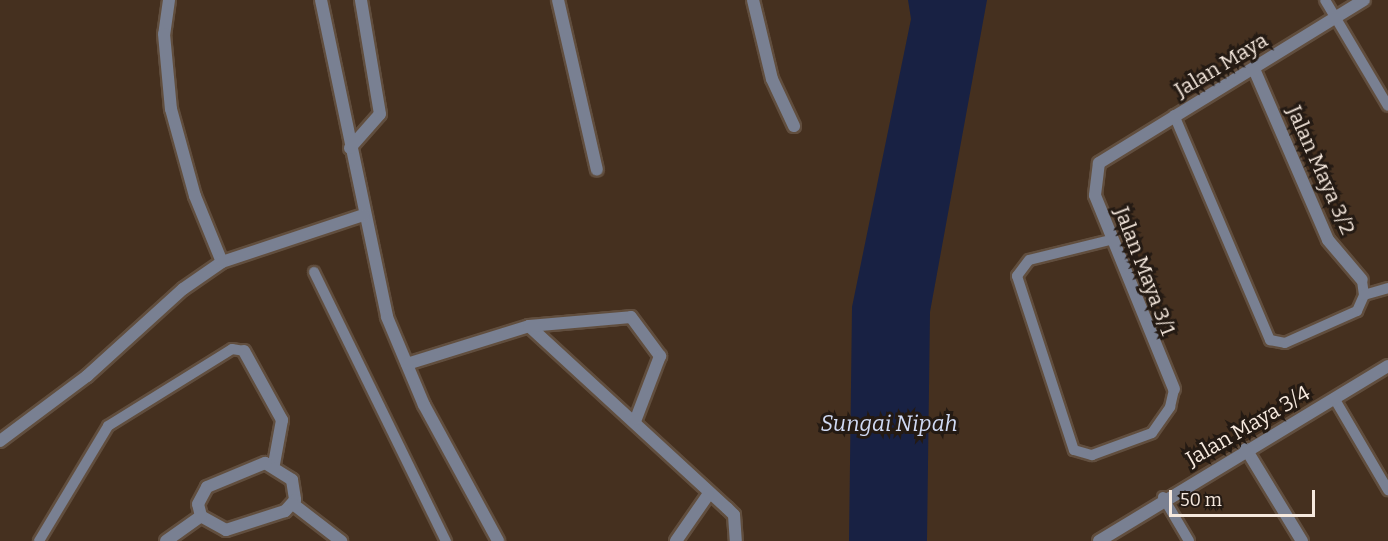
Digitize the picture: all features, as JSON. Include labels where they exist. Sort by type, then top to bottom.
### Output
[{"type":"street","points":[[170,0],[164,34],[171,109],[195,196],[222,262]]},
{"type":"street","points":[[321,0],[363,215],[387,317],[446,450],[498,541]]},
{"type":"street","points":[[350,148],[380,114],[361,0]]},
{"type":"street","points":[[558,0],[597,170]]},
{"type":"street","points":[[753,0],[772,79],[794,126]]},
{"type":"street","name":"Jalan Maya","points":[[1099,163],[1364,0]]},
{"type":"street","name":"Jalan Maya 3/2","points":[[1254,69],[1328,240],[1362,280]]},
{"type":"street","name":"Jalan Maya 3/1","points":[[1099,163],[1095,195],[1110,240],[1173,390]]},
{"type":"street","points":[[0,441],[68,392],[183,289],[222,262],[363,215]]},
{"type":"street","points":[[407,364],[528,326],[621,317],[639,322],[660,356],[636,420]]},
{"type":"street","points":[[528,326],[636,420],[708,495],[734,515],[736,541]]},
{"type":"street","points":[[244,351],[282,420],[274,464]]},
{"type":"street","name":"Jalan Maya 3/4","points":[[1099,541],[1163,497],[1388,366]]},
{"type":"street","points":[[1246,449],[1302,541]]},
{"type":"street","points":[[274,464],[292,480],[293,504],[341,541]]},
{"type":"street","points":[[201,516],[201,495],[212,484],[274,464]]},
{"type":"street","points":[[676,541],[708,495]]},
{"type":"street","points":[[201,516],[219,528],[237,528],[293,504]]},
{"type":"street","points":[[166,541],[201,516]]},
{"type":"lane","points":[[1325,0],[1388,106]]},
{"type":"lane","points":[[1174,115],[1269,340],[1285,343],[1338,323],[1357,311],[1364,295],[1362,280]]},
{"type":"lane","points":[[1110,240],[1029,261],[1017,276],[1074,450],[1092,455],[1152,434],[1170,407],[1173,390]]},
{"type":"lane","points":[[314,272],[446,541]]},
{"type":"lane","points":[[1364,295],[1388,288]]},
{"type":"lane","points":[[39,541],[108,426],[232,349],[244,351]]},
{"type":"lane","points":[[1334,398],[1388,490]]},
{"type":"lane","points":[[1163,497],[1189,541]]},
{"type":"water","name":"Sungai Nipah","points":[[908,0],[987,0],[930,312],[927,541],[849,541],[852,307],[911,19]]}]
